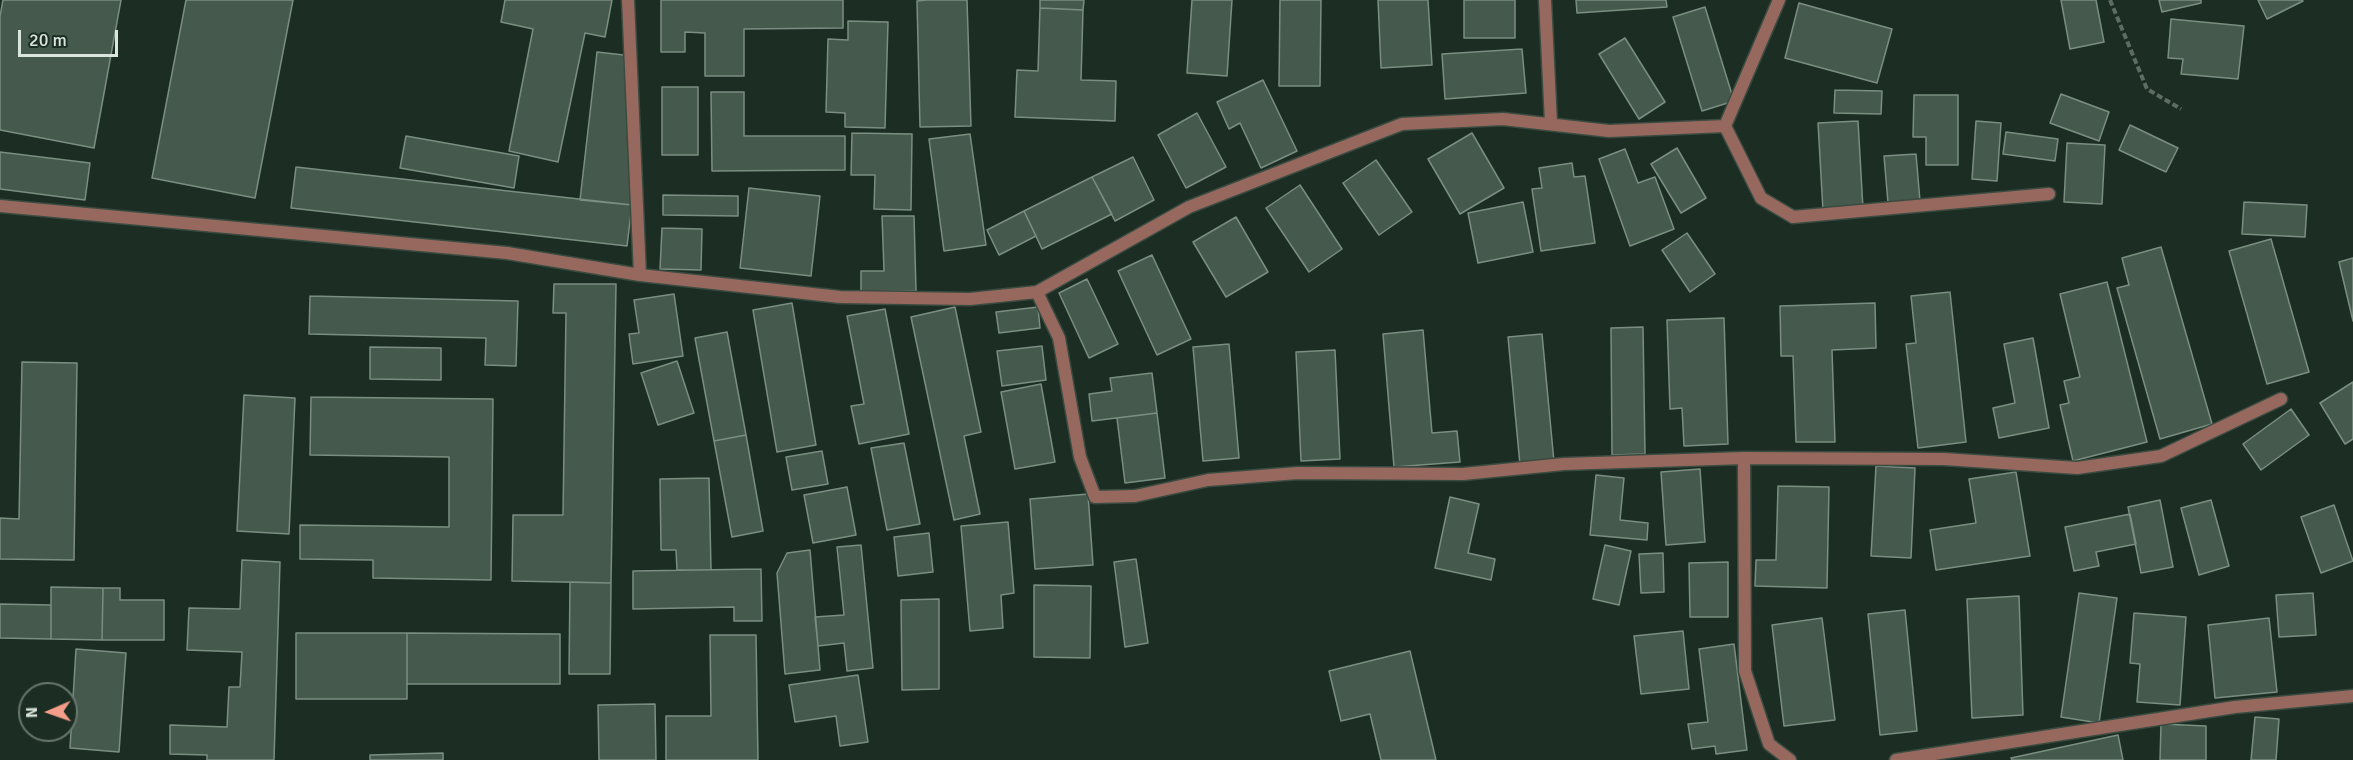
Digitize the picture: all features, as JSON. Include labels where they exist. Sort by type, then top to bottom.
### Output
[{"type":"street","points":[[628,0],[640,275]]},
{"type":"street","points":[[1545,0],[1551,123]]},
{"type":"street","points":[[1779,0],[1725,126],[1761,198],[1793,218],[2049,195]]},
{"type":"street","points":[[0,206],[507,253],[640,275],[840,297],[970,299],[1036,292],[1189,207],[1402,124],[1503,119],[1609,131],[1725,126]]},
{"type":"street","points":[[1036,292],[1059,338],[1080,457],[1095,497],[1135,496],[1208,480],[1298,473],[1463,474],[1564,464],[1744,458],[1944,459],[2078,468],[2161,456],[2281,399]]},
{"type":"street","points":[[1744,458],[1745,671],[1769,744],[1790,760]]},
{"type":"street","points":[[1896,760],[2235,706],[2353,696]]},
{"type":"path","points":[[2110,0],[2147,89],[2181,109]]},
{"type":"building","points":[[3,0],[121,0],[94,148],[0,130],[0,16]]},
{"type":"building","points":[[186,0],[293,0],[255,198],[152,178]]},
{"type":"building","points":[[505,0],[612,0],[605,37],[585,33],[558,162],[509,151],[533,29],[501,22]]},
{"type":"building","points":[[661,0],[843,0],[843,28],[744,29],[744,76],[705,76],[705,33],[685,32],[685,52],[661,52]]},
{"type":"building","points":[[967,0],[971,126],[920,127],[917,1]]},
{"type":"building","points":[[1040,0],[1084,0],[1083,10],[1040,8]]},
{"type":"building","points":[[1192,0],[1232,0],[1227,76],[1187,73]]},
{"type":"building","points":[[1280,0],[1321,0],[1320,86],[1279,86]]},
{"type":"building","points":[[1378,0],[1428,0],[1432,65],[1381,68]]},
{"type":"building","points":[[1464,0],[1515,0],[1515,38],[1464,38]]},
{"type":"building","points":[[1576,0],[1666,0],[1667,7],[1577,13]]},
{"type":"building","points":[[2061,0],[2096,0],[2104,42],[2070,49]]},
{"type":"building","points":[[2159,0],[2201,0],[2201,3],[2162,12]]},
{"type":"building","points":[[2258,0],[2302,0],[2303,1],[2267,19]]},
{"type":"building","points":[[1799,3],[1892,29],[1877,83],[1785,58]]},
{"type":"building","points":[[1705,7],[1734,101],[1702,111],[1673,17]]},
{"type":"building","points":[[1040,8],[1083,10],[1081,80],[1116,81],[1115,121],[1015,117],[1017,70],[1038,71]]},
{"type":"building","points":[[2171,19],[2244,26],[2238,79],[2181,74],[2183,59],[2168,58]]},
{"type":"building","points":[[848,21],[888,22],[885,128],[845,127],[845,113],[826,112],[828,39],[848,40]]},
{"type":"building","points":[[1625,38],[1665,102],[1639,119],[1599,54]]},
{"type":"building","points":[[1522,49],[1526,93],[1445,99],[1442,54]]},
{"type":"building","points":[[597,52],[624,55],[632,205],[580,200]]},
{"type":"building","points":[[1263,80],[1297,151],[1261,168],[1240,123],[1229,129],[1217,102]]},
{"type":"building","points":[[662,87],[698,87],[698,155],[662,155]]},
{"type":"building","points":[[1835,90],[1882,91],[1881,114],[1834,113]]},
{"type":"building","points":[[711,92],[744,92],[744,136],[845,136],[845,170],[712,171]]},
{"type":"building","points":[[2061,94],[2109,112],[2099,141],[2050,123]]},
{"type":"building","points":[[1914,95],[1958,95],[1958,165],[1926,165],[1926,137],[1913,137]]},
{"type":"building","points":[[1197,113],[1226,167],[1186,188],[1158,135]]},
{"type":"building","points":[[1858,121],[1863,209],[1823,211],[1818,123]]},
{"type":"building","points":[[1976,121],[2001,123],[1997,181],[1972,179]]},
{"type":"building","points":[[2130,125],[2178,148],[2166,172],[2119,150]]},
{"type":"building","points":[[2006,132],[2058,139],[2055,161],[2003,154]]},
{"type":"building","points":[[852,133],[912,134],[911,210],[874,209],[875,175],[851,175]]},
{"type":"building","points":[[1472,133],[1504,188],[1460,214],[1428,159]]},
{"type":"building","points":[[970,134],[986,245],[944,251],[929,139]]},
{"type":"building","points":[[406,136],[519,156],[514,188],[400,168]]},
{"type":"building","points":[[2067,143],[2105,145],[2102,204],[2064,202]]},
{"type":"building","points":[[1677,148],[1706,198],[1681,213],[1651,164]]},
{"type":"building","points":[[1625,149],[1638,183],[1655,177],[1674,229],[1630,246],[1599,159]]},
{"type":"building","points":[[0,152],[90,163],[85,200],[0,189]]},
{"type":"building","points":[[1916,154],[1920,201],[1888,203],[1884,156]]},
{"type":"building","points":[[1133,157],[1154,200],[1115,221],[1092,177]]},
{"type":"building","points":[[1376,160],[1412,212],[1379,235],[1343,183]]},
{"type":"building","points":[[1572,163],[1574,177],[1585,176],[1595,243],[1541,251],[1532,189],[1542,188],[1539,168]]},
{"type":"building","points":[[296,167],[632,205],[627,246],[291,208]]},
{"type":"building","points":[[1092,177],[1112,214],[1042,249],[1024,211]]},
{"type":"building","points":[[1300,185],[1342,249],[1309,272],[1266,208]]},
{"type":"building","points":[[749,188],[820,196],[811,276],[740,268]]},
{"type":"building","points":[[663,195],[738,196],[738,216],[663,215]]},
{"type":"building","points":[[1523,202],[1533,252],[1478,263],[1468,213]]},
{"type":"building","points":[[2244,202],[2307,205],[2305,237],[2242,234]]},
{"type":"building","points":[[1024,211],[1036,236],[999,255],[987,230]]},
{"type":"building","points":[[882,216],[914,216],[916,291],[861,292],[861,271],[884,271]]},
{"type":"building","points":[[1236,217],[1268,272],[1226,297],[1193,242]]},
{"type":"building","points":[[662,228],[702,229],[701,270],[660,269]]},
{"type":"building","points":[[1687,233],[1715,274],[1690,292],[1662,250]]},
{"type":"building","points":[[2271,239],[2309,372],[2267,384],[2229,251]]},
{"type":"building","points":[[2161,247],[2212,424],[2160,439],[2117,288],[2129,285],[2122,258]]},
{"type":"building","points":[[1152,255],[1191,339],[1157,355],[1118,271]]},
{"type":"building","points":[[2353,258],[2353,321],[2339,262]]},
{"type":"building","points":[[1087,279],[1118,344],[1089,358],[1059,293]]},
{"type":"building","points":[[2107,282],[2147,442],[2073,461],[2060,405],[2069,403],[2064,381],[2080,377],[2060,294]]},
{"type":"building","points":[[554,284],[616,284],[611,583],[512,581],[513,515],[563,515],[566,313],[553,313]]},
{"type":"building","points":[[1950,292],[1966,442],[1918,448],[1906,344],[1916,343],[1911,296]]},
{"type":"building","points":[[674,294],[683,356],[633,364],[629,334],[639,333],[634,300]]},
{"type":"building","points":[[310,296],[518,301],[516,366],[485,365],[486,338],[309,334]]},
{"type":"building","points":[[792,303],[816,445],[777,452],[753,310]]},
{"type":"building","points":[[1875,303],[1876,348],[1832,350],[1835,442],[1796,442],[1793,356],[1781,356],[1780,306]]},
{"type":"building","points":[[955,307],[981,432],[964,436],[980,514],[954,520],[911,317]]},
{"type":"building","points":[[1038,307],[1040,328],[999,333],[996,312]]},
{"type":"building","points":[[885,309],[909,434],[859,444],[851,406],[864,404],[847,316]]},
{"type":"building","points":[[1724,318],[1728,444],[1684,446],[1682,408],[1670,409],[1667,320]]},
{"type":"building","points":[[1643,327],[1645,454],[1612,455],[1611,328]]},
{"type":"building","points":[[1423,330],[1432,433],[1457,431],[1460,462],[1394,467],[1383,334]]},
{"type":"building","points":[[727,332],[746,435],[714,441],[695,338]]},
{"type":"building","points":[[1542,334],[1554,462],[1520,465],[1508,337]]},
{"type":"building","points":[[2033,338],[2049,428],[1999,438],[1993,408],[2015,403],[2004,344]]},
{"type":"building","points":[[1229,344],[1239,458],[1203,461],[1193,347]]},
{"type":"building","points":[[1042,346],[1046,380],[1002,386],[997,351]]},
{"type":"building","points":[[370,347],[441,348],[441,380],[370,379]]},
{"type":"building","points":[[1335,350],[1340,459],[1301,461],[1296,352]]},
{"type":"building","points":[[677,361],[694,413],[658,425],[641,373]]},
{"type":"building","points":[[22,362],[77,363],[74,560],[0,559],[0,518],[19,519]]},
{"type":"building","points":[[1152,373],[1157,413],[1092,421],[1089,394],[1112,391],[1110,378]]},
{"type":"building","points":[[2353,382],[2353,439],[2345,444],[2320,403]]},
{"type":"building","points":[[1041,384],[1055,462],[1015,469],[1001,392]]},
{"type":"building","points":[[244,395],[295,398],[289,534],[237,531]]},
{"type":"building","points":[[311,397],[493,399],[491,580],[373,578],[373,560],[300,559],[300,525],[449,527],[449,457],[310,455]]},
{"type":"building","points":[[2291,409],[2309,435],[2261,470],[2243,444]]},
{"type":"building","points":[[1157,413],[1165,478],[1125,483],[1117,418]]},
{"type":"building","points":[[746,435],[763,531],[732,537],[714,441]]},
{"type":"building","points":[[904,443],[920,524],[887,530],[871,448]]},
{"type":"building","points":[[822,451],[828,484],[792,490],[786,457]]},
{"type":"building","points":[[1876,466],[1915,468],[1911,558],[1871,556]]},
{"type":"building","points":[[1700,469],[1705,542],[1666,545],[1661,472]]},
{"type":"building","points":[[2016,472],[2030,556],[1936,570],[1930,530],[1976,523],[1969,479]]},
{"type":"building","points":[[1596,475],[1624,478],[1620,520],[1648,523],[1647,540],[1590,535]]},
{"type":"building","points":[[709,478],[711,570],[677,570],[676,550],[661,550],[660,479]]},
{"type":"building","points":[[1778,486],[1829,487],[1827,588],[1755,586],[1756,560],[1776,560]]},
{"type":"building","points":[[847,487],[856,535],[813,543],[804,495]]},
{"type":"building","points":[[1088,494],[1093,565],[1035,569],[1030,499]]},
{"type":"building","points":[[1450,497],[1479,504],[1468,553],[1495,559],[1491,580],[1435,568]]},
{"type":"building","points":[[2160,500],[2173,567],[2141,573],[2128,507]]},
{"type":"building","points":[[2211,500],[2229,566],[2199,575],[2181,508]]},
{"type":"building","points":[[2334,505],[2353,561],[2321,573],[2301,517]]},
{"type":"building","points":[[2130,514],[2136,544],[2096,552],[2099,566],[2074,571],[2065,527]]},
{"type":"building","points":[[1008,522],[1014,593],[1001,595],[1003,628],[970,631],[961,526]]},
{"type":"building","points":[[929,533],[933,572],[898,576],[894,537]]},
{"type":"building","points":[[861,545],[873,668],[847,671],[844,643],[818,646],[815,617],[844,615],[837,547]]},
{"type":"building","points":[[1605,545],[1631,551],[1619,605],[1593,599]]},
{"type":"building","points":[[810,550],[820,670],[785,674],[777,573],[787,553]]},
{"type":"building","points":[[1663,553],[1664,592],[1641,593],[1639,554]]},
{"type":"building","points":[[1136,559],[1148,643],[1125,647],[1114,562]]},
{"type":"building","points":[[242,560],[280,562],[274,760],[207,760],[207,755],[170,754],[170,725],[227,727],[229,687],[240,687],[242,652],[187,650],[189,608],[240,609]]},
{"type":"building","points":[[1728,562],[1728,617],[1690,617],[1689,563]]},
{"type":"building","points":[[761,569],[762,621],[734,621],[734,607],[633,609],[633,571]]},
{"type":"building","points":[[570,582],[611,583],[610,674],[569,674]]},
{"type":"building","points":[[1034,585],[1091,586],[1090,658],[1034,657]]},
{"type":"building","points":[[51,587],[103,588],[102,640],[51,639]]},
{"type":"building","points":[[103,588],[120,588],[120,600],[164,600],[164,640],[102,640]]},
{"type":"building","points":[[2079,593],[2117,598],[2099,723],[2061,717]]},
{"type":"building","points":[[2313,593],[2316,635],[2279,637],[2276,595]]},
{"type":"building","points":[[2019,596],[2023,715],[1972,718],[1967,599]]},
{"type":"building","points":[[939,599],[939,689],[902,690],[901,600]]},
{"type":"building","points":[[0,604],[51,605],[51,639],[0,638]]},
{"type":"building","points":[[1905,610],[1917,731],[1880,735],[1868,614]]},
{"type":"building","points":[[2134,613],[2186,617],[2180,705],[2137,702],[2140,664],[2130,663]]},
{"type":"building","points":[[1822,618],[1835,720],[1784,726],[1772,625]]},
{"type":"building","points":[[2269,618],[2277,692],[2215,698],[2208,625]]},
{"type":"building","points":[[1683,631],[1689,689],[1641,694],[1634,636]]},
{"type":"building","points":[[296,633],[407,633],[407,699],[296,699]]},
{"type":"building","points":[[407,633],[560,634],[560,684],[407,684]]},
{"type":"building","points":[[710,635],[756,635],[758,760],[666,760],[666,716],[711,716]]},
{"type":"building","points":[[1734,644],[1747,750],[1716,754],[1715,746],[1692,749],[1688,724],[1708,722],[1699,649]]},
{"type":"building","points":[[76,649],[126,653],[119,752],[70,748],[70,742],[78,742],[78,682],[74,682]]},
{"type":"building","points":[[1410,651],[1436,760],[1381,760],[1370,714],[1341,721],[1329,671]]},
{"type":"building","points":[[858,675],[868,742],[840,746],[836,716],[795,722],[789,685]]},
{"type":"building","points":[[655,704],[656,760],[599,760],[598,705]]},
{"type":"building","points":[[2255,717],[2279,719],[2276,760],[2251,760]]},
{"type":"building","points":[[2161,724],[2206,726],[2206,760],[2160,760]]},
{"type":"building","points":[[2118,735],[2123,760],[2012,760],[2011,758]]},
{"type":"building","points":[[443,753],[443,760],[370,760],[370,755]]}]
